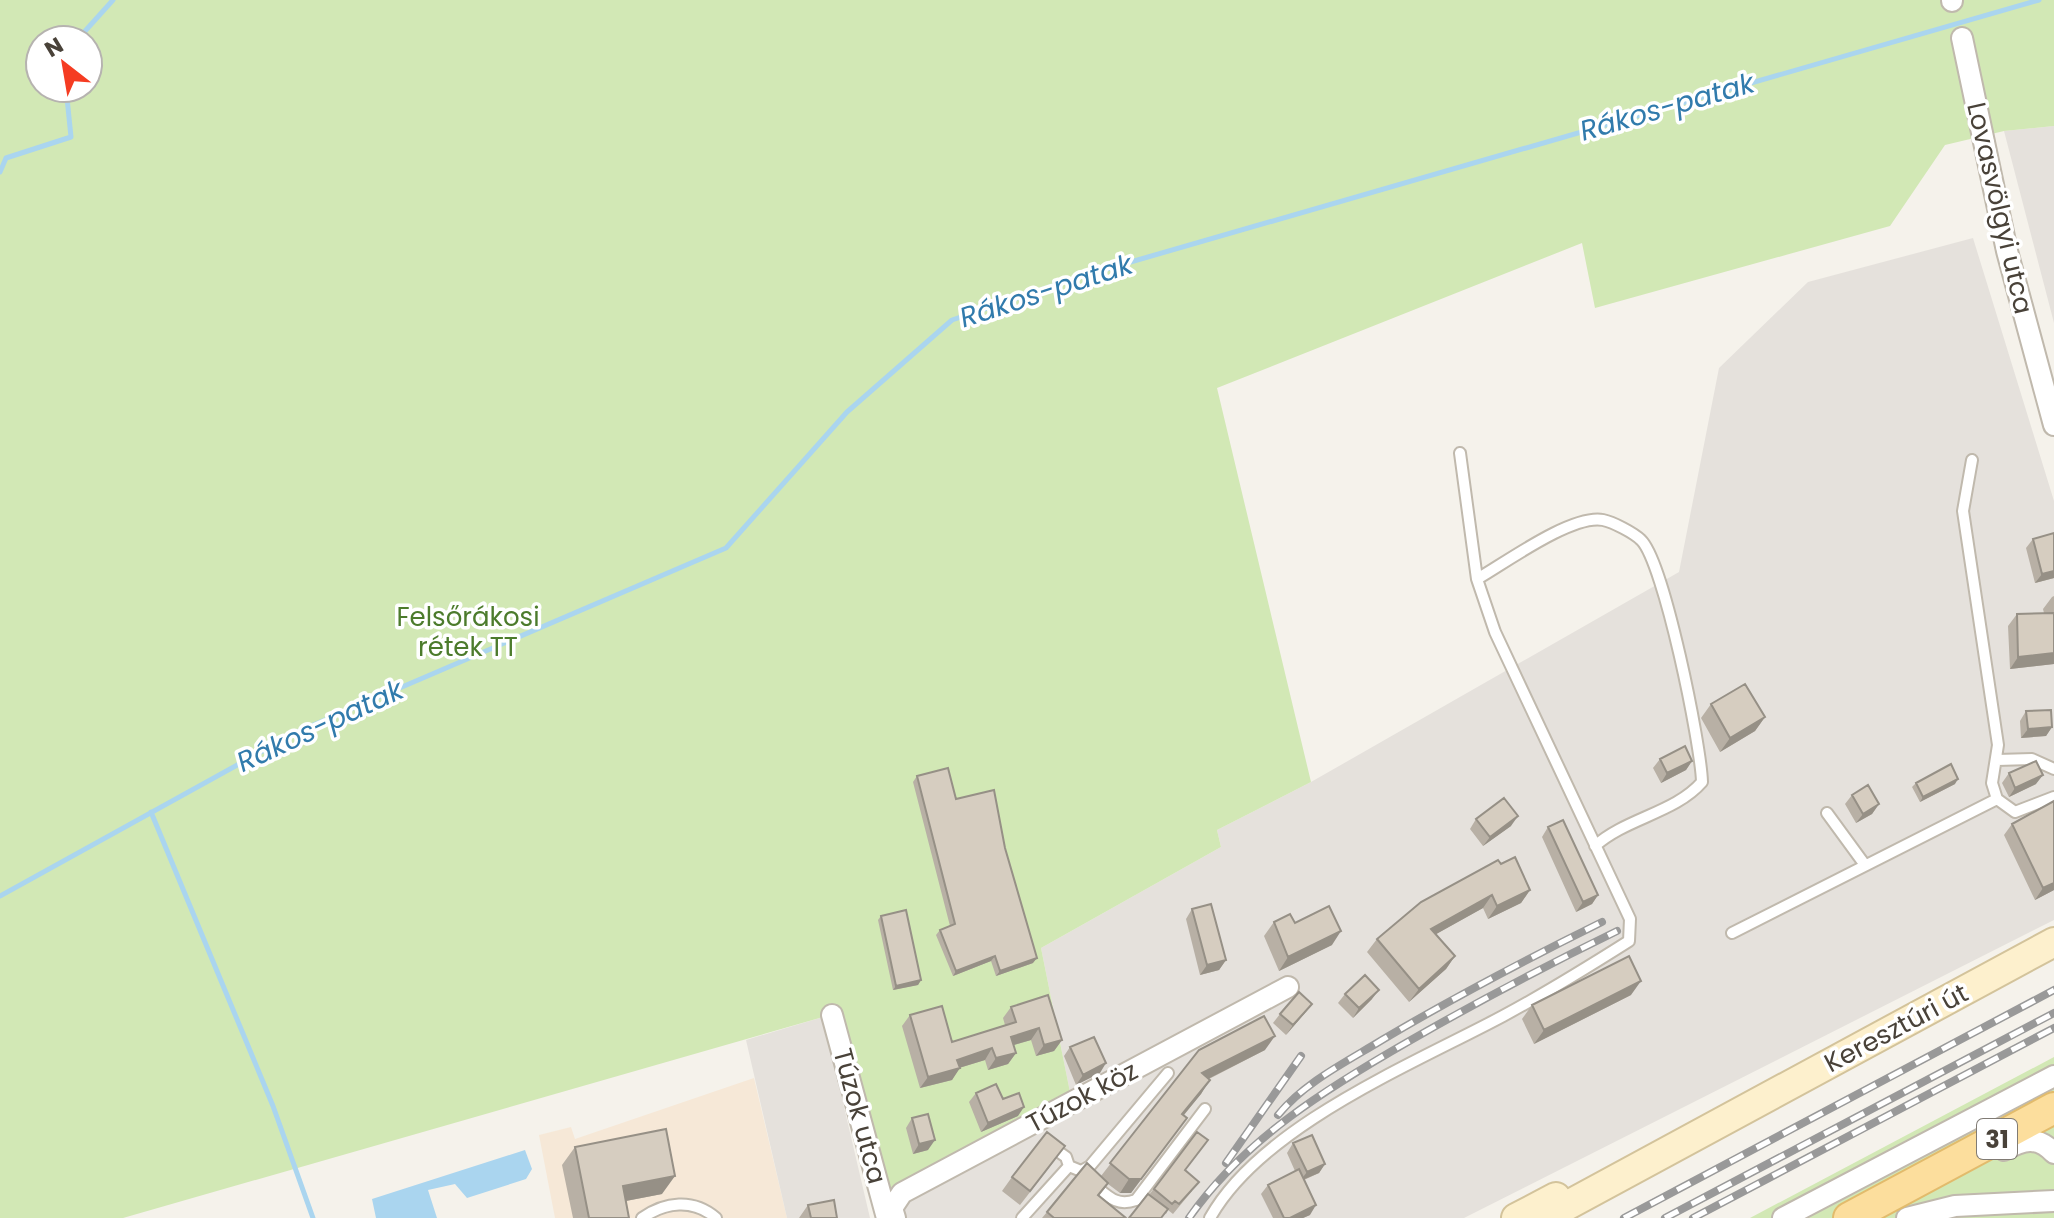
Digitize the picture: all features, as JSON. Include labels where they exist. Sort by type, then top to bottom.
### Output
[{"type":"main road","name":"Keresztúri út","points":[[1544,1218],[2054,942]]},
{"type":"main road","name":"31","points":[[1849,1218],[2054,1108]]},
{"type":"main road","name":"Keresztúri út","points":[[1516,1218],[1664,1140],[1738,1113]]},
{"type":"street","name":"Lovasvölgyi utca","points":[[1962,38],[2007,251],[2054,425]]},
{"type":"street","name":"Túzok köz","points":[[895,1218],[894,1201],[902,1193],[1288,987]]},
{"type":"street","name":"Túzok utca","points":[[832,1015],[887,1218]]},
{"type":"street","points":[[1783,1218],[2054,1076]]},
{"type":"street","points":[[1939,1169],[1978,1163],[2029,1140],[2043,1143],[2054,1153]]},
{"type":"street","points":[[1907,1218],[2046,1201],[2054,1187]]},
{"type":"street","points":[[1565,1218],[1590,1193]]},
{"type":"lane","points":[[1210,1218],[1237,1182],[1305,1124],[1520,1007],[1629,941],[1630,919],[1495,632],[1477,579],[1460,453]]},
{"type":"lane","points":[[1972,460],[1963,511],[1998,745],[1992,783],[1997,799],[2015,812],[2054,797]]},
{"type":"lane","points":[[1477,579],[1564,529],[1587,521],[1604,520],[1641,540],[1653,560],[1666,598],[1702,782],[1685,796],[1612,831],[1595,846]]},
{"type":"lane","points":[[1997,760],[2032,759],[2054,769]]},
{"type":"lane","points":[[1732,933],[1997,799]]},
{"type":"lane","points":[[1827,813],[1865,865]]},
{"type":"lane","points":[[1081,1171],[1090,1166],[1168,1073]]},
{"type":"lane","points":[[1044,1141],[1066,1157],[1069,1166],[1081,1171],[1116,1202],[1125,1204],[1136,1200],[1205,1109]]},
{"type":"lane","points":[[1022,1218],[1069,1166]]},
{"type":"lane","points":[[1136,1200],[1147,1209]]},
{"type":"lane","points":[[642,1218],[668,1205],[683,1204],[698,1207],[716,1218]]},
{"type":"shaded area","points":[[2054,126],[2054,323],[2004,131]]},
{"type":"shaded area","points":[[1973,238],[2054,501],[2054,920],[1464,1218],[903,1218],[895,1188],[1071,1097],[1041,948],[1221,847],[1217,830],[1311,782],[1679,572],[1719,368],[1808,282]]},
{"type":"shaded area","points":[[823,1017],[870,1218],[787,1218],[746,1040]]},
{"type":"shaded area","points":[[754,1078],[787,1218],[555,1218],[539,1135],[571,1127],[575,1139]]},
{"type":"green space","name":"Felsőrákosi rétek TT","points":[[0,0],[2054,0],[2054,126],[2004,131],[1945,145],[1890,226],[1595,308],[1582,243],[1217,388],[1311,782],[1217,830],[1221,847],[1041,948],[1071,1097],[885,1193],[844,1017],[823,1017],[123,1218],[0,1218]]},
{"type":"green space","points":[[2054,1057],[2054,1218],[1750,1218]]},
{"type":"water","points":[[525,1150],[532,1169],[526,1179],[467,1198],[455,1184],[428,1190],[437,1218],[376,1218],[372,1199]]},
{"type":"building","points":[[2054,533],[2054,571],[2042,574],[2033,539]]},
{"type":"building","points":[[2054,613],[2054,653],[2018,657],[2017,614]]},
{"type":"building","points":[[1745,684],[1765,717],[1730,738],[1711,704]]},
{"type":"building","points":[[2051,710],[2052,727],[2028,729],[2026,711]]},
{"type":"building","points":[[1685,746],[1692,761],[1667,773],[1660,759]]},
{"type":"building","points":[[2036,761],[2043,775],[2015,788],[2009,773]]},
{"type":"building","points":[[1951,764],[1958,779],[1923,797],[1916,783]]},
{"type":"building","points":[[948,768],[956,799],[994,790],[1005,848],[1037,958],[1000,971],[995,956],[956,971],[940,930],[955,924],[917,776]]},
{"type":"building","points":[[1868,785],[1879,804],[1863,814],[1852,795]]},
{"type":"building","points":[[1504,798],[1518,816],[1490,837],[1476,819]]},
{"type":"building","points":[[2054,801],[2054,883],[2043,888],[2012,824]]},
{"type":"building","points":[[1563,820],[1598,895],[1583,902],[1548,827]]},
{"type":"building","points":[[1515,857],[1530,890],[1497,906],[1492,895],[1431,929],[1455,956],[1419,989],[1377,939],[1421,902],[1498,860],[1501,864]]},
{"type":"building","points":[[1211,904],[1226,960],[1207,965],[1192,909]]},
{"type":"building","points":[[1329,906],[1341,931],[1288,957],[1274,922],[1290,914],[1295,923]]},
{"type":"building","points":[[906,910],[921,980],[896,986],[881,916]]},
{"type":"building","points":[[1629,956],[1641,981],[1544,1030],[1532,1005]]},
{"type":"building","points":[[1365,975],[1379,990],[1359,1008],[1345,994]]},
{"type":"building","points":[[1299,992],[1312,1004],[1293,1025],[1280,1014]]},
{"type":"building","points":[[1048,995],[1062,1040],[1044,1045],[1039,1028],[1011,1037],[1016,1053],[996,1058],[992,1048],[957,1060],[960,1068],[928,1077],[910,1015],[942,1006],[952,1042],[1016,1022],[1011,1007]]},
{"type":"building","points":[[1264,1016],[1275,1036],[1202,1073],[1210,1080],[1182,1114],[1187,1118],[1141,1179],[1129,1179],[1110,1163],[1199,1050]]},
{"type":"building","points":[[1094,1037],[1106,1063],[1083,1075],[1070,1047]]},
{"type":"building","points":[[996,1084],[1003,1099],[1019,1093],[1024,1107],[988,1123],[976,1093]]},
{"type":"building","points":[[928,1114],[935,1140],[919,1144],[912,1118]]},
{"type":"building","points":[[666,1129],[675,1176],[623,1186],[629,1218],[589,1218],[575,1147]]},
{"type":"building","points":[[1047,1132],[1065,1146],[1030,1191],[1012,1177]]},
{"type":"building","points":[[1197,1132],[1208,1140],[1185,1170],[1199,1182],[1179,1204],[1175,1201],[1172,1204],[1154,1189]]},
{"type":"building","points":[[1312,1135],[1325,1164],[1307,1172],[1293,1143]]},
{"type":"building","points":[[1087,1163],[1108,1183],[1098,1195],[1126,1218],[1054,1218],[1047,1212]]},
{"type":"building","points":[[1299,1169],[1316,1205],[1284,1218],[1268,1185]]},
{"type":"building","points":[[1148,1194],[1168,1209],[1161,1218],[1129,1218]]},
{"type":"building","points":[[834,1200],[837,1218],[811,1218],[808,1205]]},
{"type":"waterway","points":[[91,24],[113,0]]},
{"type":"waterway","name":"Rákos-patak","points":[[0,896],[297,732],[726,548],[847,412],[952,320],[1082,276],[2039,0]]},
{"type":"waterway","points":[[0,172],[6,158],[71,137],[68,104]]},
{"type":"waterway","points":[[151,812],[273,1106],[313,1218]]},
{"type":"railway","points":[[1278,1115],[1301,1092],[1354,1056],[1463,994],[1602,922]]},
{"type":"railway","points":[[1189,1218],[1236,1163],[1319,1096],[1462,1011],[1617,931]]},
{"type":"railway","points":[[1624,1218],[2054,990]]},
{"type":"railway","points":[[1665,1218],[2054,1013]]},
{"type":"railway","points":[[1693,1218],[2054,1028]]},
{"type":"railway","points":[[1226,1163],[1301,1056]]}]
